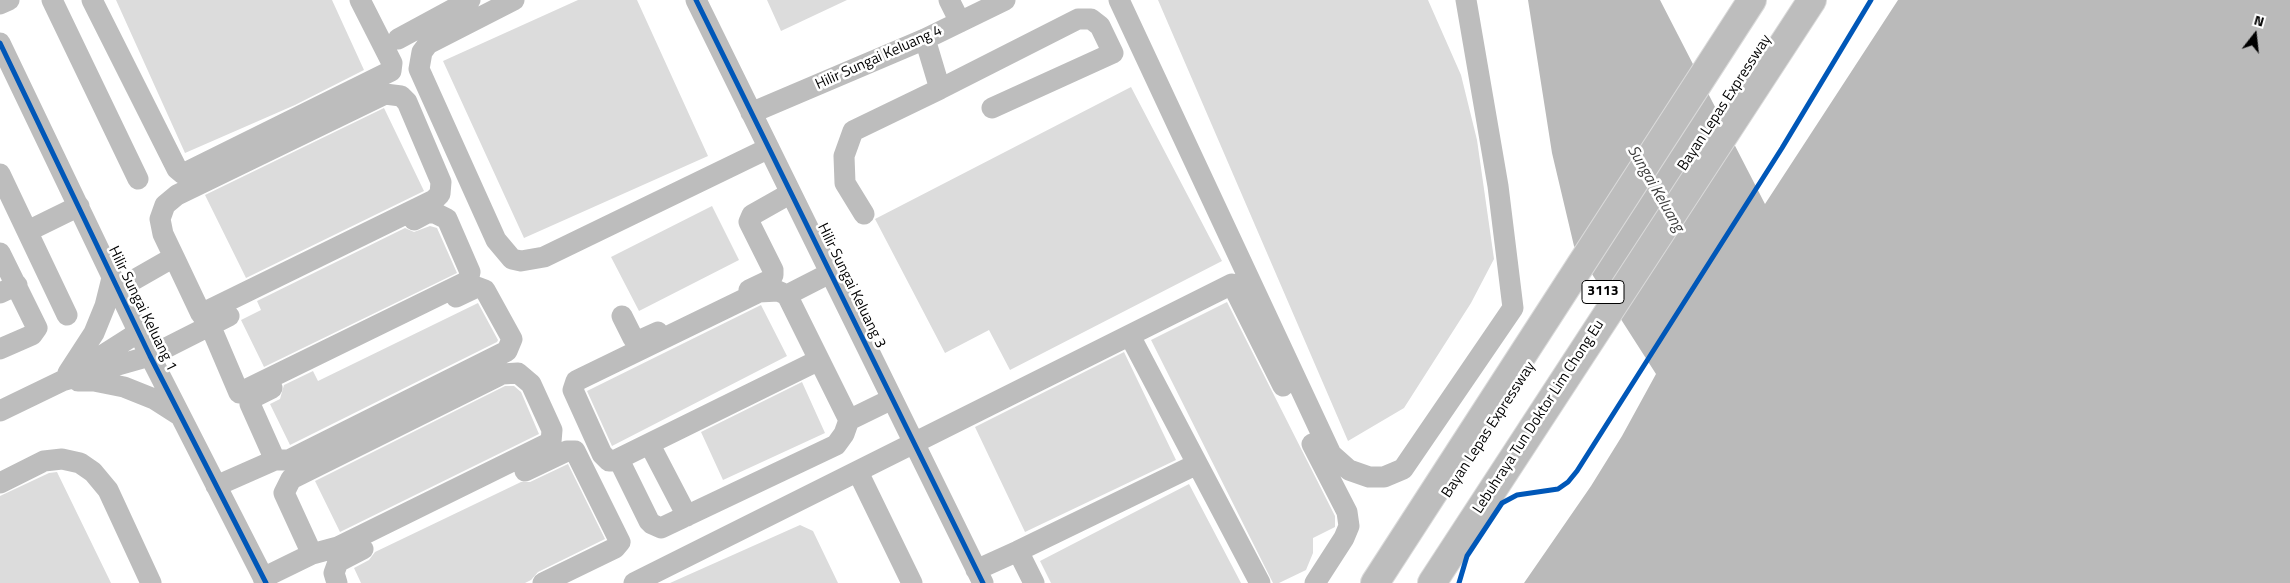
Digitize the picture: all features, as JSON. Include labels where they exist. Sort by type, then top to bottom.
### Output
[{"type":"highway","name":"3113","points":[[1375,583],[1492,399],[1752,0]]},
{"type":"highway","name":"Bayan Lepas Expressway","points":[[1390,583],[1767,0]]},
{"type":"highway","name":"Bayan Lepas Expressway","points":[[1415,583],[1791,0]]},
{"type":"highway","name":"Lebuhraya Tun Doktor Lim Chong Eu","points":[[1432,583],[1533,425],[1812,0]]},
{"type":"street","points":[[0,4],[9,0]]},
{"type":"street","points":[[52,0],[138,178]]},
{"type":"street","points":[[92,0],[177,170],[183,174],[392,71],[392,63],[360,0]]},
{"type":"street","points":[[398,39],[470,0]]},
{"type":"street","points":[[514,0],[428,44],[422,52],[419,69],[496,240],[512,259],[527,260],[544,257],[769,148]]},
{"type":"street","name":"Hilir Sungai Keluang 3","points":[[696,0],[980,576]]},
{"type":"street","points":[[949,0],[960,22]]},
{"type":"street","name":"Hilir Sungai Keluang 4","points":[[751,113],[925,39],[1005,0]]},
{"type":"street","points":[[1119,0],[1331,454],[1348,470],[1369,478],[1384,478],[1403,469],[1513,308],[1498,186],[1466,0]]},
{"type":"street","points":[[864,214],[845,183],[844,156],[853,131],[1078,19],[1091,19],[1100,26],[1113,53],[992,108]]},
{"type":"street","points":[[925,39],[940,89]]},
{"type":"street","name":"Hilir Sungai Keluang 1","points":[[0,43],[150,356],[264,580]]},
{"type":"street","points":[[385,94],[401,96],[407,102],[441,182],[440,194],[434,200],[201,314],[174,257],[163,234],[160,219],[165,205],[177,195],[385,94]]},
{"type":"street","points":[[0,174],[6,201],[28,231],[67,315]]},
{"type":"street","points":[[622,316],[633,338],[638,341],[770,280],[774,275],[773,270],[749,222],[757,211],[791,193]]},
{"type":"street","points":[[28,231],[78,206]]},
{"type":"street","points":[[62,381],[150,356],[427,214],[442,214],[447,219],[470,272],[468,281],[239,393],[210,326]]},
{"type":"street","points":[[0,253],[8,289],[37,328],[32,335],[0,349]]},
{"type":"street","points":[[62,381],[80,358],[94,333],[115,284],[174,257]]},
{"type":"street","points":[[787,295],[830,273]]},
{"type":"street","points":[[634,583],[1232,284],[1347,512],[1349,526],[1344,538],[1314,583]]},
{"type":"street","points":[[216,486],[275,460],[289,460],[507,352],[512,339],[485,290],[482,287],[473,288],[254,397],[250,407],[275,460]]},
{"type":"street","points":[[619,460],[652,524],[661,528],[836,445],[844,434],[848,420],[819,360],[787,295],[778,291],[759,292],[576,381],[573,390],[574,395],[602,454],[609,461],[619,460],[819,360]]},
{"type":"street","points":[[0,411],[62,381],[139,332]]},
{"type":"street","points":[[1130,336],[1260,583]]},
{"type":"street","points":[[264,580],[312,554],[338,547],[550,442],[552,430],[531,384],[518,373],[502,374],[291,479],[284,493],[312,554]]},
{"type":"street","points":[[62,381],[94,381],[124,387],[154,399],[180,416]]},
{"type":"street","points":[[848,420],[892,399]]},
{"type":"street","points":[[650,445],[687,516]]},
{"type":"street","points":[[337,583],[334,573],[338,562],[344,558],[571,450],[577,454],[620,542],[615,548],[543,583]]},
{"type":"street","points":[[0,483],[44,461],[62,459],[80,463],[93,472],[108,490],[151,583]]},
{"type":"street","points":[[980,576],[1018,551],[1197,464]]},
{"type":"street","points":[[858,472],[912,583]]},
{"type":"street","points":[[1018,551],[1034,583]]},
{"type":"water","name":"Sungai Keluang","points":[[1528,0],[1660,0],[1765,204],[1898,0],[2290,0],[2290,583],[1524,583],[1591,486],[1622,436],[1656,374],[1574,246],[1552,153]]},
{"type":"building","points":[[116,0],[332,0],[364,70],[295,105],[185,153]]},
{"type":"building","points":[[578,0],[637,0],[708,156],[524,238],[443,61]]},
{"type":"building","points":[[767,0],[847,0],[781,31]]},
{"type":"building","points":[[1158,0],[1428,0],[1461,75],[1477,140],[1494,259],[1471,303],[1404,408],[1348,441]]},
{"type":"building","points":[[1131,87],[1222,261],[1010,370],[989,330],[945,353],[875,219]]},
{"type":"building","points":[[384,108],[424,191],[246,278],[205,195]]},
{"type":"building","points":[[712,206],[739,260],[639,311],[611,257]]},
{"type":"building","points":[[430,226],[437,228],[457,273],[264,367],[241,320],[261,310],[257,301],[405,228],[414,232]]},
{"type":"building","points":[[1227,302],[1335,516],[1335,527],[1313,538],[1313,553],[1306,570],[1279,583],[1273,583],[1151,340]]},
{"type":"building","points":[[478,303],[498,340],[497,342],[290,445],[270,404],[280,399],[284,385],[313,371],[318,381]]},
{"type":"building","points":[[761,305],[787,356],[612,446],[587,391]]},
{"type":"building","points":[[1124,352],[1176,460],[1025,532],[975,427]]},
{"type":"building","points":[[802,382],[825,433],[723,480],[701,432]]},
{"type":"building","points":[[505,386],[514,386],[521,392],[539,434],[340,532],[315,481]]},
{"type":"building","points":[[568,464],[605,539],[538,572],[531,580],[525,583],[361,583],[354,568],[369,560],[375,552],[521,482],[530,482]]},
{"type":"building","points":[[57,472],[111,583],[0,583],[0,496],[49,473]]},
{"type":"building","points":[[1189,484],[1241,583],[1051,583],[1040,561]]},
{"type":"building","points":[[800,525],[813,531],[838,583],[670,583]]},
{"type":"cycle path","points":[[696,0],[983,583]]},
{"type":"cycle path","points":[[1459,583],[1467,556],[1502,503],[1517,495],[1558,489],[1568,482],[1577,471],[1782,148],[1871,0]]},
{"type":"cycle path","points":[[0,43],[150,356],[266,583]]}]
